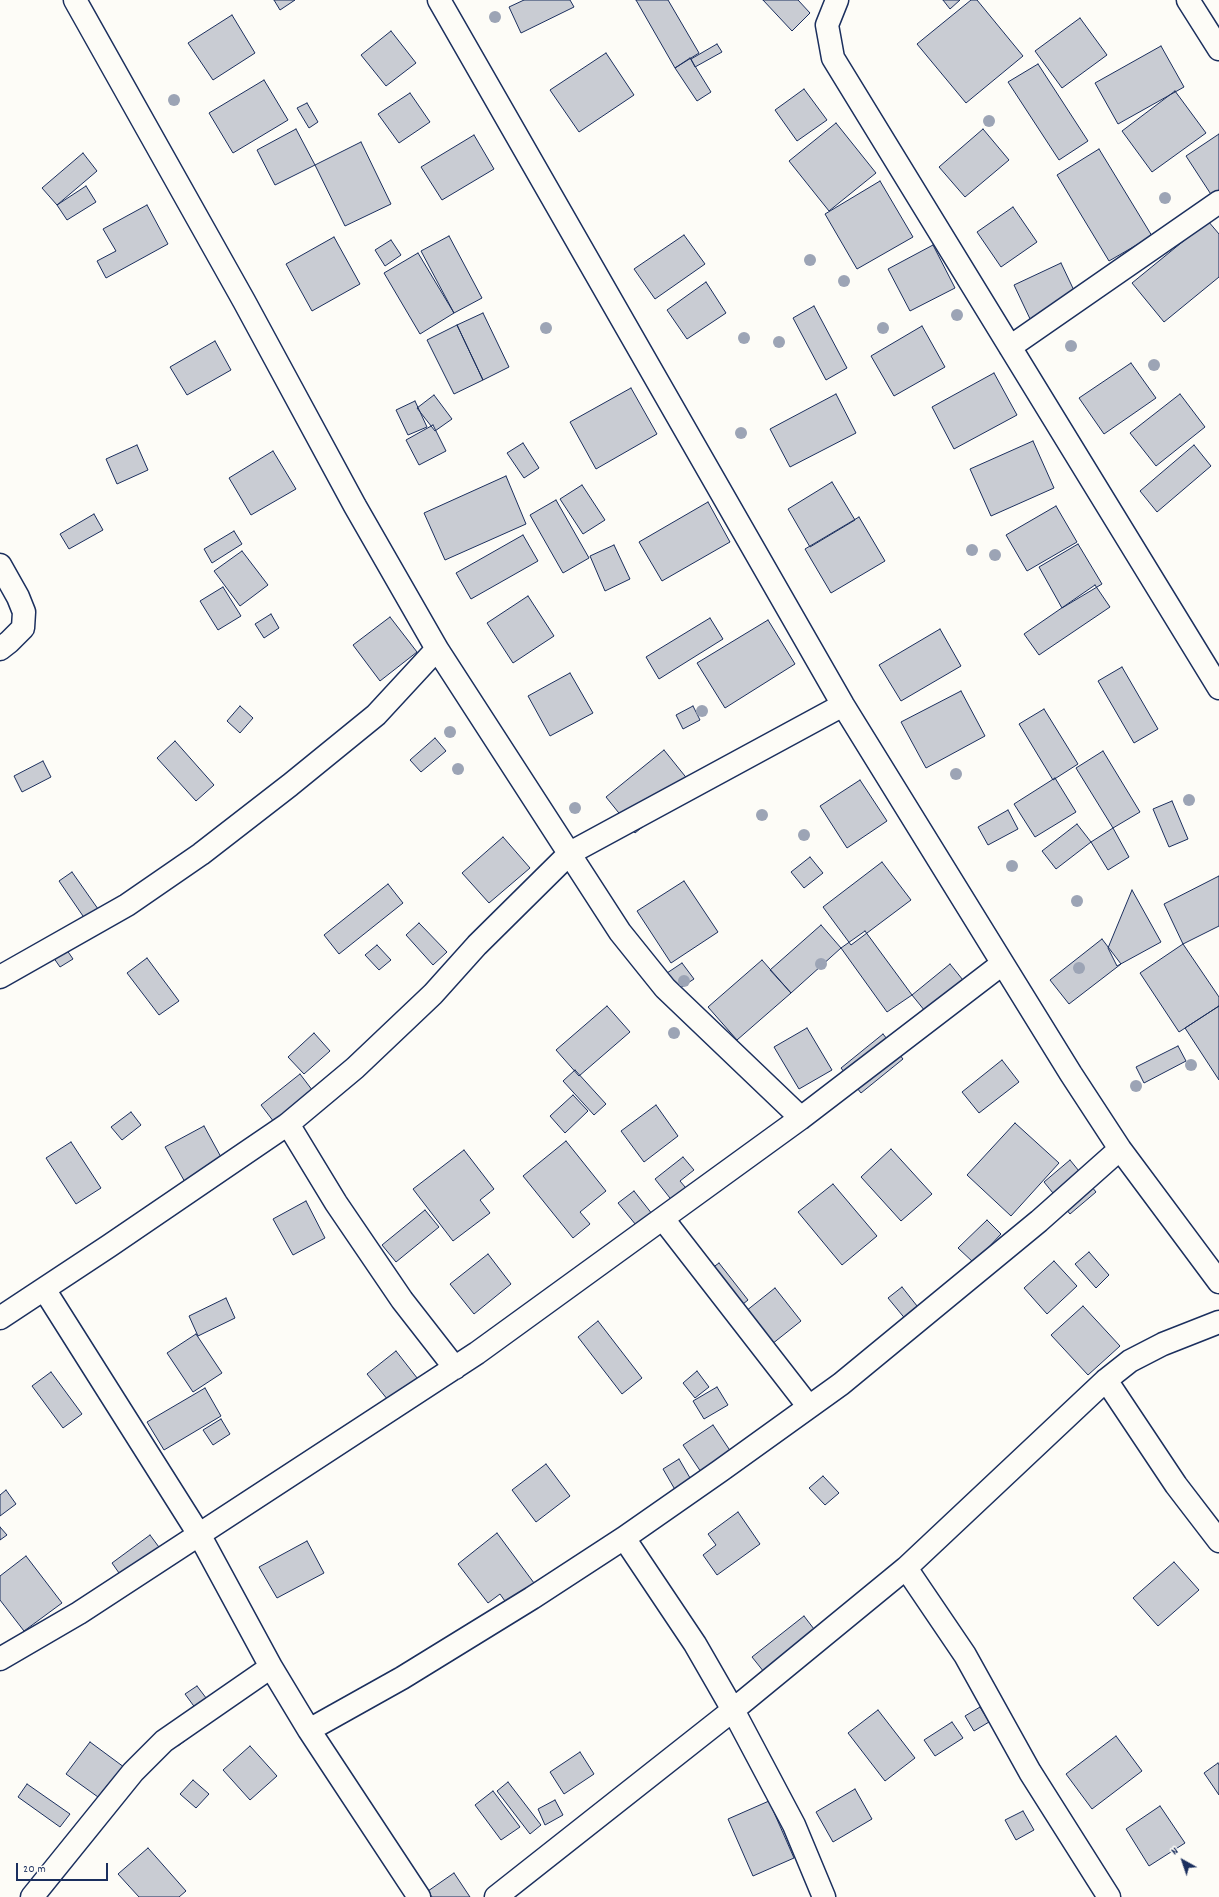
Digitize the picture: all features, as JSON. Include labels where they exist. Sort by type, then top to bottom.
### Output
[{"type":"street","points":[[75,0],[244,301],[354,506],[437,649],[620,932],[665,988],[801,1118]]},
{"type":"street","points":[[439,0],[843,705],[1002,964],[1120,1149],[1219,1282]]},
{"type":"street","points":[[837,0],[827,25],[833,58],[1219,688]]},
{"type":"street","points":[[1188,0],[1219,49]]},
{"type":"street","points":[[1010,347],[1219,202]]},
{"type":"street","points":[[0,565],[18,597],[24,612],[23,628],[10,642],[0,649]]},
{"type":"street","points":[[0,977],[127,905],[202,854],[376,715],[437,649]]},
{"type":"street","points":[[0,1318],[288,1124],[355,1068],[433,994],[477,945],[570,853],[843,705]]},
{"type":"street","points":[[0,1659],[79,1613],[200,1536],[455,1368],[801,1118],[1002,964]]},
{"type":"street","points":[[288,1124],[336,1202],[402,1300],[455,1368]]},
{"type":"street","points":[[309,1730],[408,1674],[532,1598],[624,1538],[809,1407],[841,1384],[1033,1226],[1120,1149]]},
{"type":"street","points":[[663,1219],[809,1407]]},
{"type":"street","points":[[44,1289],[200,1536],[271,1667],[309,1730],[419,1897]]},
{"type":"street","points":[[496,1897],[733,1710],[906,1568],[1106,1380],[1130,1361],[1162,1344],[1219,1322]]},
{"type":"street","points":[[1106,1380],[1176,1485],[1219,1541]]},
{"type":"street","points":[[624,1538],[695,1644],[733,1710],[794,1825],[824,1897]]},
{"type":"street","points":[[906,1568],[965,1655],[1030,1772],[1110,1897]]},
{"type":"street","points":[[32,1897],[133,1772],[164,1741],[271,1667]]},
{"type":"building","points":[[274,0],[295,0],[280,10]]},
{"type":"building","points":[[524,0],[570,0],[574,7],[521,33],[509,7]]},
{"type":"building","points":[[636,0],[668,0],[699,53],[675,68]]},
{"type":"building","points":[[763,0],[798,0],[810,13],[792,31]]},
{"type":"building","points":[[943,0],[960,0],[950,9]]},
{"type":"building","points":[[971,0],[977,0],[1023,56],[966,103],[917,44]]},
{"type":"building","points":[[232,15],[255,53],[213,80],[188,43]]},
{"type":"building","points":[[1080,18],[1107,55],[1062,88],[1035,51]]},
{"type":"building","points":[[391,31],[416,63],[386,86],[361,55]]},
{"type":"building","points":[[717,44],[722,52],[695,67],[691,59]]},
{"type":"building","points":[[1161,46],[1184,87],[1118,124],[1095,83]]},
{"type":"building","points":[[606,53],[634,95],[579,132],[550,90]]},
{"type":"building","points":[[690,58],[711,92],[697,101],[675,68]]},
{"type":"building","points":[[1038,64],[1088,141],[1059,160],[1008,82]]},
{"type":"building","points":[[264,80],[288,120],[233,153],[209,113]]},
{"type":"building","points":[[804,89],[827,120],[797,141],[775,110]]},
{"type":"building","points":[[1175,91],[1206,133],[1152,172],[1122,131]]},
{"type":"building","points":[[410,93],[430,122],[399,143],[378,114]]},
{"type":"building","points":[[307,103],[318,122],[309,128],[297,108]]},
{"type":"building","points":[[836,123],[876,173],[829,211],[789,161]]},
{"type":"building","points":[[296,129],[315,165],[275,185],[257,150]]},
{"type":"building","points":[[983,129],[1009,160],[965,197],[939,167]]},
{"type":"building","points":[[1219,134],[1219,195],[1214,199],[1186,156]]},
{"type":"building","points":[[474,135],[494,169],[442,200],[421,167]]},
{"type":"building","points":[[361,142],[391,204],[345,226],[315,165]]},
{"type":"building","points":[[1099,149],[1152,236],[1109,261],[1057,175]]},
{"type":"building","points":[[83,153],[97,171],[57,205],[42,188]]},
{"type":"building","points":[[880,181],[913,237],[857,269],[825,214]]},
{"type":"building","points":[[86,186],[96,202],[67,220],[57,205]]},
{"type":"building","points":[[147,205],[168,244],[106,278],[97,261],[116,251],[103,229]]},
{"type":"building","points":[[1013,207],[1037,242],[1001,267],[977,232]]},
{"type":"building","points":[[1208,221],[1219,234],[1219,277],[1164,322],[1132,283]]},
{"type":"building","points":[[684,235],[705,264],[655,299],[634,269]]},
{"type":"building","points":[[449,236],[482,298],[454,313],[421,251]]},
{"type":"building","points":[[334,237],[360,284],[312,311],[286,264]]},
{"type":"building","points":[[391,240],[401,255],[385,266],[375,250]]},
{"type":"building","points":[[933,245],[955,288],[910,311],[888,269]]},
{"type":"building","points":[[418,253],[454,313],[420,334],[384,273]]},
{"type":"building","points":[[1061,263],[1079,301],[1032,323],[1014,285]]},
{"type":"building","points":[[706,282],[726,313],[687,339],[667,310]]},
{"type":"building","points":[[814,306],[847,368],[826,380],[793,318]]},
{"type":"building","points":[[483,313],[509,367],[483,380],[457,325]]},
{"type":"building","points":[[457,325],[483,380],[454,394],[427,340]]},
{"type":"building","points":[[922,326],[945,367],[894,396],[871,356]]},
{"type":"building","points":[[215,341],[231,370],[187,395],[170,367]]},
{"type":"building","points":[[1131,363],[1156,398],[1104,434],[1079,398]]},
{"type":"building","points":[[994,373],[1017,415],[954,449],[932,407]]},
{"type":"building","points":[[631,388],[657,434],[596,469],[570,422]]},
{"type":"building","points":[[836,394],[856,433],[790,467],[770,429]]},
{"type":"building","points":[[1180,394],[1205,427],[1156,466],[1130,433]]},
{"type":"building","points":[[434,395],[452,419],[435,431],[417,408]]},
{"type":"building","points":[[415,401],[427,427],[408,435],[396,410]]},
{"type":"building","points":[[433,425],[446,451],[419,465],[406,440]]},
{"type":"building","points":[[1033,441],[1054,488],[991,516],[970,469]]},
{"type":"building","points":[[523,443],[539,468],[524,478],[507,453]]},
{"type":"building","points":[[137,445],[148,470],[117,484],[106,459]]},
{"type":"building","points":[[1194,445],[1211,466],[1157,512],[1140,491]]},
{"type":"building","points":[[273,451],[296,489],[251,515],[229,478]]},
{"type":"building","points":[[506,476],[526,524],[445,560],[424,513]]},
{"type":"building","points":[[832,482],[855,520],[810,547],[788,509]]},
{"type":"building","points":[[582,485],[605,520],[583,534],[560,499]]},
{"type":"building","points":[[556,500],[589,558],[563,573],[530,515]]},
{"type":"building","points":[[708,502],[730,542],[662,581],[639,542]]},
{"type":"building","points":[[1056,506],[1077,542],[1027,571],[1006,535]]},
{"type":"building","points":[[94,514],[103,530],[69,549],[60,534]]},
{"type":"building","points":[[859,517],[885,561],[831,593],[805,549]]},
{"type":"building","points":[[234,531],[242,544],[212,563],[204,549]]},
{"type":"building","points":[[523,535],[538,561],[471,599],[456,573]]},
{"type":"building","points":[[1078,544],[1102,584],[1062,608],[1039,567]]},
{"type":"building","points":[[614,545],[630,579],[605,591],[590,556]]},
{"type":"building","points":[[242,551],[268,585],[240,606],[214,571]]},
{"type":"building","points":[[1095,585],[1110,607],[1039,655],[1024,634]]},
{"type":"building","points":[[223,587],[241,616],[218,630],[200,601]]},
{"type":"building","points":[[528,596],[554,636],[513,663],[487,623]]},
{"type":"building","points":[[271,614],[279,628],[264,638],[255,624]]},
{"type":"building","points":[[390,617],[417,652],[380,681],[353,645]]},
{"type":"building","points":[[710,618],[723,639],[659,679],[646,657]]},
{"type":"building","points":[[768,620],[795,664],[725,708],[697,663]]},
{"type":"building","points":[[940,629],[961,666],[901,701],[879,665]]},
{"type":"building","points":[[1122,667],[1158,729],[1134,743],[1098,681]]},
{"type":"building","points":[[570,673],[593,713],[550,736],[528,696]]},
{"type":"building","points":[[961,691],[985,736],[926,768],[901,722]]},
{"type":"building","points":[[240,706],[253,718],[240,733],[227,721]]},
{"type":"building","points":[[693,706],[700,720],[683,729],[676,715]]},
{"type":"building","points":[[1044,709],[1078,764],[1053,780],[1019,724]]},
{"type":"building","points":[[435,738],[446,751],[421,772],[410,760]]},
{"type":"building","points":[[175,741],[214,785],[196,801],[157,758]]},
{"type":"building","points":[[664,750],[693,786],[635,833],[606,797]]},
{"type":"building","points":[[1103,751],[1140,812],[1113,828],[1076,768]]},
{"type":"building","points":[[43,761],[51,777],[22,792],[14,776]]},
{"type":"building","points":[[1055,778],[1076,812],[1035,837],[1014,804]]},
{"type":"building","points":[[860,780],[887,821],[847,848],[820,806]]},
{"type":"building","points":[[1172,801],[1188,839],[1169,847],[1153,809]]},
{"type":"building","points":[[1008,810],[1018,829],[988,845],[978,827]]},
{"type":"building","points":[[1077,824],[1091,842],[1056,869],[1042,851]]},
{"type":"building","points":[[1113,828],[1129,857],[1108,870],[1091,842]]},
{"type":"building","points":[[503,837],[530,868],[489,903],[462,873]]},
{"type":"building","points":[[810,857],[823,873],[804,888],[791,872]]},
{"type":"building","points":[[882,862],[911,900],[851,945],[823,907]]},
{"type":"building","points":[[72,872],[110,926],[96,935],[59,881]]},
{"type":"building","points":[[1219,876],[1219,926],[1183,944],[1164,904]]},
{"type":"building","points":[[684,881],[718,932],[671,963],[637,911]]},
{"type":"building","points":[[388,884],[403,903],[339,954],[324,935]]},
{"type":"building","points":[[1132,890],[1161,942],[1117,966],[1108,948]]},
{"type":"building","points":[[419,923],[447,952],[433,965],[406,935]]},
{"type":"building","points":[[821,925],[841,948],[791,993],[770,970]]},
{"type":"building","points":[[865,931],[912,995],[887,1012],[841,948]]},
{"type":"building","points":[[1102,939],[1121,964],[1069,1004],[1050,980]]},
{"type":"building","points":[[62,943],[73,959],[60,967],[49,951]]},
{"type":"building","points":[[1183,944],[1219,997],[1219,1006],[1179,1032],[1140,973]]},
{"type":"building","points":[[377,945],[391,960],[379,970],[365,955]]},
{"type":"building","points":[[147,958],[179,1001],[159,1015],[127,973]]},
{"type":"building","points":[[762,960],[791,993],[737,1040],[708,1007]]},
{"type":"building","points":[[682,963],[694,979],[677,990],[667,973]]},
{"type":"building","points":[[950,964],[967,985],[929,1016],[912,995]]},
{"type":"building","points":[[607,1006],[630,1032],[579,1076],[556,1050]]},
{"type":"building","points":[[1219,1006],[1219,1080],[1185,1028]]},
{"type":"building","points":[[807,1028],[832,1070],[799,1089],[774,1047]]},
{"type":"building","points":[[314,1033],[330,1051],[304,1074],[288,1057]]},
{"type":"building","points":[[883,1034],[903,1059],[861,1093],[841,1068]]},
{"type":"building","points":[[1178,1046],[1186,1061],[1144,1083],[1136,1067]]},
{"type":"building","points":[[1002,1060],[1019,1082],[979,1113],[962,1092]]},
{"type":"building","points":[[575,1070],[606,1104],[594,1115],[563,1081]]},
{"type":"building","points":[[300,1074],[319,1099],[274,1122],[261,1105]]},
{"type":"building","points":[[573,1095],[588,1111],[565,1133],[550,1116]]},
{"type":"building","points":[[656,1105],[678,1136],[644,1162],[621,1131]]},
{"type":"building","points":[[131,1112],[141,1125],[122,1140],[111,1127]]},
{"type":"building","points":[[1015,1123],[1059,1163],[1011,1216],[967,1175]]},
{"type":"building","points":[[204,1126],[227,1168],[189,1189],[165,1147]]},
{"type":"building","points":[[566,1141],[606,1191],[580,1212],[590,1224],[573,1238],[523,1176]]},
{"type":"building","points":[[71,1142],[101,1188],[76,1204],[46,1158]]},
{"type":"building","points":[[891,1149],[932,1194],[901,1221],[861,1177]]},
{"type":"building","points":[[464,1150],[494,1189],[480,1200],[490,1213],[453,1241],[413,1189]]},
{"type":"building","points":[[683,1157],[694,1170],[680,1181],[696,1200],[681,1212],[655,1179]]},
{"type":"building","points":[[1070,1160],[1096,1192],[1070,1214],[1044,1182]]},
{"type":"building","points":[[833,1184],[877,1236],[842,1265],[798,1212]]},
{"type":"building","points":[[634,1191],[660,1224],[645,1236],[618,1203]]},
{"type":"building","points":[[306,1201],[325,1238],[293,1255],[273,1219]]},
{"type":"building","points":[[425,1210],[439,1227],[396,1262],[382,1245]]},
{"type":"building","points":[[987,1220],[1001,1234],[974,1263],[958,1248]]},
{"type":"building","points":[[1089,1252],[1109,1275],[1096,1288],[1075,1264]]},
{"type":"building","points":[[488,1254],[511,1284],[474,1314],[450,1284]]},
{"type":"building","points":[[1054,1261],[1077,1286],[1047,1314],[1024,1288]]},
{"type":"building","points":[[719,1263],[748,1300],[733,1312],[704,1274]]},
{"type":"building","points":[[902,1287],[925,1316],[912,1327],[888,1298]]},
{"type":"building","points":[[775,1288],[801,1321],[772,1344],[746,1311]]},
{"type":"building","points":[[226,1298],[235,1318],[198,1336],[189,1316]]},
{"type":"building","points":[[1083,1306],[1120,1346],[1088,1375],[1051,1335]]},
{"type":"building","points":[[598,1321],[642,1378],[622,1394],[578,1337]]},
{"type":"building","points":[[196,1334],[222,1373],[193,1392],[167,1353]]},
{"type":"building","points":[[396,1351],[421,1383],[392,1405],[367,1374]]},
{"type":"building","points":[[697,1371],[709,1387],[695,1398],[683,1383]]},
{"type":"building","points":[[51,1372],[82,1414],[63,1428],[32,1386]]},
{"type":"building","points":[[717,1387],[728,1405],[704,1419],[693,1401]]},
{"type":"building","points":[[205,1388],[221,1416],[164,1450],[147,1422]]},
{"type":"building","points":[[221,1419],[230,1434],[213,1445],[203,1430]]},
{"type":"building","points":[[713,1425],[741,1467],[711,1487],[683,1445]]},
{"type":"building","points":[[679,1459],[700,1495],[684,1505],[663,1469]]},
{"type":"building","points":[[546,1464],[570,1496],[536,1522],[512,1490]]},
{"type":"building","points":[[823,1476],[839,1493],[825,1505],[809,1488]]},
{"type":"building","points":[[6,1490],[16,1504],[0,1516],[0,1495]]},
{"type":"building","points":[[738,1512],[760,1544],[717,1575],[703,1555],[716,1545],[708,1534]]},
{"type":"building","points":[[0,1527],[7,1535],[0,1540]]},
{"type":"building","points":[[497,1533],[534,1583],[507,1604],[500,1594],[488,1603],[458,1564]]},
{"type":"building","points":[[150,1535],[170,1562],[131,1590],[112,1563]]},
{"type":"building","points":[[307,1541],[324,1573],[277,1598],[259,1567]]},
{"type":"building","points":[[26,1556],[62,1603],[24,1631],[0,1600],[0,1576]]},
{"type":"building","points":[[1174,1562],[1199,1590],[1158,1626],[1133,1598]]},
{"type":"building","points":[[804,1616],[827,1646],[776,1687],[752,1657]]},
{"type":"building","points":[[197,1686],[219,1715],[178,1746],[166,1730],[196,1709],[185,1694]]},
{"type":"building","points":[[980,1707],[989,1722],[974,1731],[965,1716]]},
{"type":"building","points":[[878,1710],[915,1758],[885,1781],[848,1733]]},
{"type":"building","points":[[952,1722],[963,1738],[935,1756],[924,1740]]},
{"type":"building","points":[[1116,1736],[1142,1771],[1092,1809],[1066,1774]]},
{"type":"building","points":[[90,1742],[132,1773],[120,1789],[110,1782],[98,1797],[66,1774]]},
{"type":"building","points":[[250,1746],[277,1776],[250,1800],[223,1770]]},
{"type":"building","points":[[580,1752],[594,1774],[564,1794],[550,1772]]},
{"type":"building","points":[[1218,1763],[1219,1765],[1219,1795],[1204,1773]]},
{"type":"building","points":[[193,1780],[209,1794],[196,1808],[180,1794]]},
{"type":"building","points":[[508,1782],[541,1825],[530,1834],[497,1791]]},
{"type":"building","points":[[27,1784],[70,1814],[60,1827],[18,1797]]},
{"type":"building","points":[[855,1789],[872,1819],[833,1842],[816,1812]]},
{"type":"building","points":[[493,1791],[520,1827],[501,1840],[475,1805]]},
{"type":"building","points":[[555,1800],[563,1815],[545,1825],[538,1809]]},
{"type":"building","points":[[769,1801],[794,1858],[753,1876],[728,1819]]},
{"type":"building","points":[[1160,1806],[1185,1843],[1149,1866],[1126,1829]]},
{"type":"building","points":[[1023,1811],[1034,1830],[1016,1840],[1005,1820]]},
{"type":"building","points":[[148,1848],[186,1891],[179,1897],[139,1897],[118,1874]]},
{"type":"building","points":[[454,1873],[470,1897],[432,1897],[428,1891]]}]
